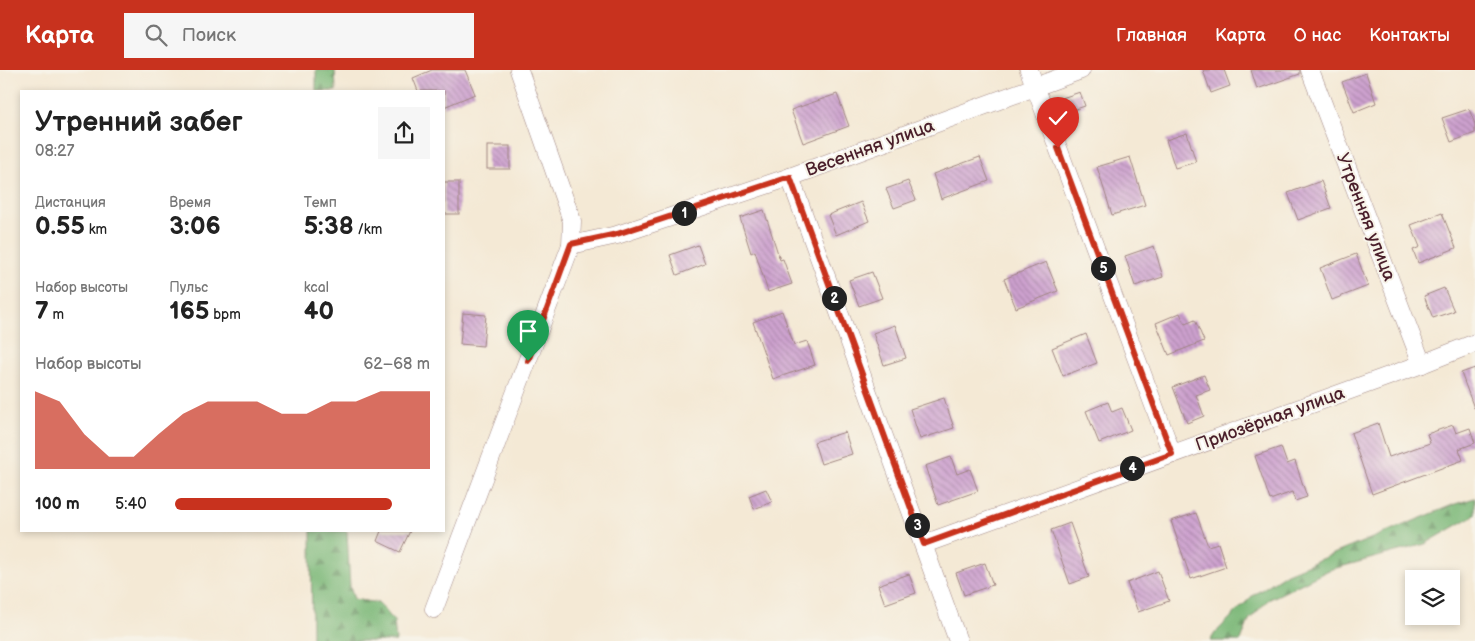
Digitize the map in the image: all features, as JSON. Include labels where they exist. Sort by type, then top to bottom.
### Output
[{"type":"street","points":[[434,609],[571,244],[572,221],[519,70]]},
{"type":"street","points":[[1029,70],[1172,454]]},
{"type":"street","name":"Весенняя улица","points":[[571,244],[625,232],[790,177],[1081,70]]},
{"type":"street","name":"Утренняя улица","points":[[1310,70],[1422,364]]},
{"type":"street","points":[[790,177],[958,641]]},
{"type":"street","name":"Приозёрная улица","points":[[924,544],[1422,364],[1475,343]]},
{"type":"green space","points":[[316,70],[335,70],[336,90],[316,90]]},
{"type":"green space","points":[[1475,498],[1475,515],[1425,544],[1329,570],[1268,600],[1249,620],[1241,641],[1210,641],[1215,633],[1252,596],[1287,573],[1455,504]]},
{"type":"green space","points":[[311,532],[347,532],[350,587],[354,599],[379,603],[394,621],[396,641],[312,641]]},
{"type":"building","points":[[432,70],[465,70],[475,94],[445,107],[445,90],[418,90],[413,78]]},
{"type":"building","points":[[1203,70],[1224,70],[1230,86],[1211,93]]},
{"type":"building","points":[[1251,70],[1300,70],[1300,74],[1257,89]]},
{"type":"building","points":[[1366,73],[1376,103],[1354,112],[1342,82]]},
{"type":"building","points":[[1080,92],[1085,106],[1067,112],[1062,98]]},
{"type":"building","points":[[837,94],[849,126],[803,143],[791,110]]},
{"type":"building","points":[[1469,109],[1475,124],[1475,133],[1451,142],[1442,118]]},
{"type":"building","points":[[1187,133],[1196,162],[1175,168],[1166,140]]},
{"type":"building","points":[[487,146],[510,146],[510,169],[487,169]]},
{"type":"building","points":[[980,157],[989,181],[941,199],[933,174]]},
{"type":"building","points":[[1130,157],[1145,205],[1112,215],[1097,167]]},
{"type":"building","points":[[908,181],[916,200],[894,208],[886,189]]},
{"type":"building","points":[[1321,181],[1331,208],[1298,220],[1288,193]]},
{"type":"building","points":[[445,182],[459,182],[459,214],[445,214]]},
{"type":"building","points":[[861,202],[869,221],[836,235],[828,215]]},
{"type":"building","points":[[764,210],[780,260],[783,259],[792,284],[768,292],[755,251],[751,253],[740,218]]},
{"type":"building","points":[[1442,213],[1456,248],[1418,263],[1413,250],[1420,247],[1411,225]]},
{"type":"building","points":[[698,245],[705,264],[677,275],[670,255]]},
{"type":"building","points":[[1154,246],[1163,277],[1135,286],[1125,256]]},
{"type":"building","points":[[1356,254],[1368,286],[1332,300],[1320,268]]},
{"type":"building","points":[[1046,262],[1058,291],[1016,308],[1004,279]]},
{"type":"building","points":[[872,272],[882,298],[859,306],[849,280]]},
{"type":"building","points":[[1444,288],[1454,311],[1433,318],[1424,296]]},
{"type":"building","points":[[782,311],[794,345],[807,341],[815,365],[773,379],[753,322]]},
{"type":"building","points":[[463,313],[486,315],[483,346],[460,344]]},
{"type":"building","points":[[1180,313],[1185,324],[1195,320],[1204,341],[1169,355],[1156,323]]},
{"type":"building","points":[[895,325],[906,358],[884,365],[873,333]]},
{"type":"building","points":[[1086,334],[1097,363],[1063,376],[1052,348]]},
{"type":"building","points":[[1475,368],[1475,408],[1474,408],[1461,373]]},
{"type":"building","points":[[1204,375],[1210,390],[1196,395],[1204,416],[1187,423],[1173,387]]},
{"type":"building","points":[[944,398],[954,428],[920,439],[910,409]]},
{"type":"building","points":[[1108,402],[1112,412],[1122,408],[1131,430],[1099,443],[1086,411]]},
{"type":"building","points":[[1378,423],[1389,457],[1430,443],[1427,434],[1453,425],[1456,433],[1470,428],[1475,443],[1459,449],[1463,460],[1372,494],[1351,433]]},
{"type":"building","points":[[845,432],[852,454],[821,464],[814,442]]},
{"type":"building","points":[[1281,447],[1287,464],[1295,461],[1307,497],[1295,501],[1292,492],[1270,500],[1255,456]]},
{"type":"building","points":[[951,457],[957,474],[970,469],[978,491],[938,505],[925,466]]},
{"type":"building","points":[[766,489],[772,502],[754,509],[749,496]]},
{"type":"building","points":[[1196,513],[1208,546],[1218,543],[1226,567],[1191,579],[1171,521]]},
{"type":"building","points":[[1070,523],[1089,577],[1070,584],[1051,530]]},
{"type":"building","points":[[381,532],[410,532],[400,552],[377,541]]},
{"type":"building","points":[[985,563],[993,585],[964,595],[956,573]]},
{"type":"building","points":[[1158,571],[1169,601],[1138,612],[1127,583]]},
{"type":"building","points":[[909,574],[916,593],[885,604],[878,585]]},
{"type":"route","points":[[528,361],[571,244],[617,234],[790,177],[924,544],[1172,454],[1058,148]]}]
